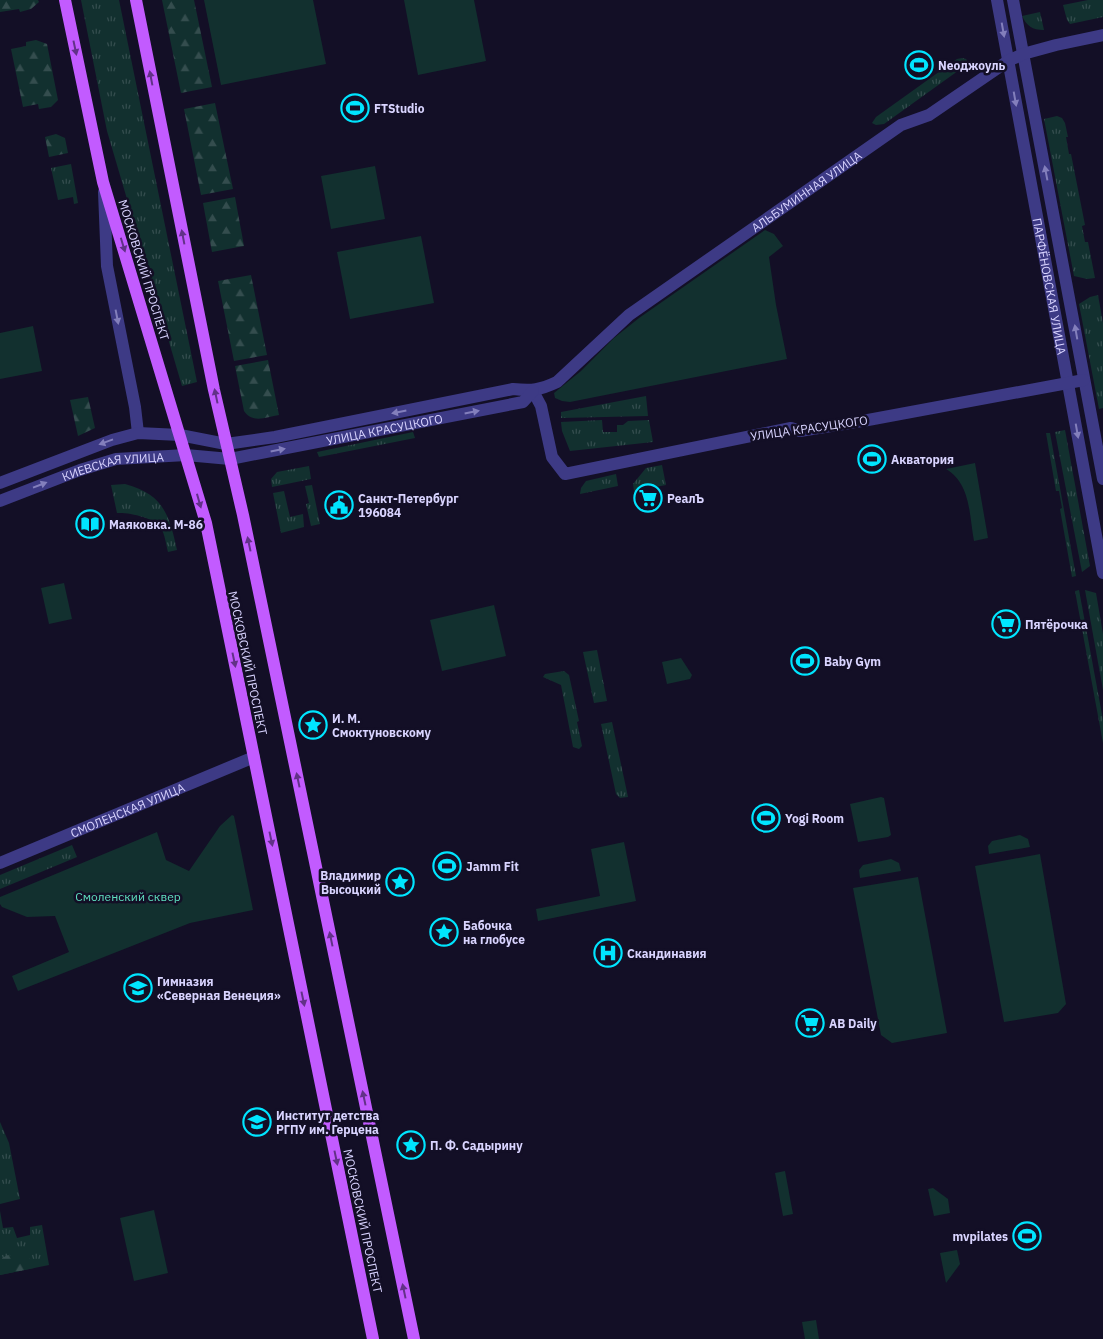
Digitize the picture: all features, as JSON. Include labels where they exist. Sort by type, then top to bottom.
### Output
[{"type":"main road","name":"МОСКОВСКИЙ ПРОСПЕКТ","points":[[65,0],[103,182],[206,523],[373,1339]]},
{"type":"main road","name":"МОСКОВСКИЙ ПРОСПЕКТ","points":[[136,0],[226,444],[255,572],[414,1339]]},
{"type":"street","name":"ПАРФЁНОВСКАЯ УЛИЦА","points":[[997,0],[1103,573]]},
{"type":"street","name":"ПАРФЁНОВСКАЯ УЛИЦА","points":[[1013,0],[1103,478]]},
{"type":"street","name":"АЛЬБУМИННАЯ УЛИЦА","points":[[533,391],[557,382],[629,315],[902,125],[929,115],[1008,61],[1023,54],[1103,35]]},
{"type":"street","points":[[103,182],[107,266],[135,407],[138,433]]},
{"type":"street","name":"УЛИЦА КРАСУЦКОГО","points":[[533,391],[541,406],[552,457],[565,474],[790,428],[800,431],[859,422],[1084,380]]},
{"type":"street","name":"УЛИЦА КРАСУЦКОГО","points":[[226,444],[275,437],[513,389],[533,391]]},
{"type":"street","name":"УЛИЦА КРАСУЦКОГО","points":[[230,459],[523,402],[533,391]]},
{"type":"street","name":"КИЕВСКАЯ УЛИЦА","points":[[0,483],[112,440],[138,433],[180,435],[226,444]]},
{"type":"street","name":"КИЕВСКАЯ УЛИЦА","points":[[0,501],[80,470],[116,459],[186,455],[230,459]]},
{"type":"street","name":"СМОЛЕНСКАЯ УЛИЦА","points":[[0,862],[254,757]]},
{"type":"green space","points":[[0,0],[38,0],[39,2],[31,9],[20,12],[19,9],[0,12]]},
{"type":"green space","points":[[81,0],[119,0],[197,382],[182,386],[107,131]]},
{"type":"green space","points":[[162,0],[194,0],[212,87],[181,93]]},
{"type":"green space","points":[[204,0],[313,0],[326,64],[221,85]]},
{"type":"green space","points":[[404,0],[474,0],[486,61],[418,75]]},
{"type":"green space","points":[[1088,0],[1103,0],[1103,17],[1070,24],[1063,5]]},
{"type":"green space","points":[[1040,12],[1044,30],[1030,27],[1022,16]]},
{"type":"green space","points":[[36,40],[47,44],[58,100],[51,107],[39,109],[38,104],[23,107],[11,49],[26,46],[26,42]]},
{"type":"green space","points":[[957,59],[966,59],[969,63],[884,124],[876,125],[872,123],[876,117]]},
{"type":"green space","points":[[215,103],[233,189],[201,195],[184,109]]},
{"type":"green space","points":[[1057,116],[1062,118],[1065,123],[1069,154],[1071,154],[1085,225],[1082,226],[1085,242],[1088,242],[1095,278],[1087,279],[1074,276],[1044,119]]},
{"type":"green space","points":[[56,134],[65,138],[68,153],[49,157],[45,137]]},
{"type":"green space","points":[[71,164],[78,203],[74,204],[73,197],[58,200],[51,168]]},
{"type":"green space","points":[[375,166],[385,219],[331,229],[321,176]]},
{"type":"green space","points":[[235,197],[244,246],[212,252],[203,203]]},
{"type":"green space","points":[[765,230],[774,234],[783,246],[769,257],[787,359],[570,402],[555,398],[554,393],[581,371],[614,338],[639,318]]},
{"type":"green space","points":[[421,236],[434,303],[350,319],[337,252]]},
{"type":"green space","points":[[251,275],[267,355],[234,361],[218,281]]},
{"type":"green space","points":[[1098,295],[1103,323],[1103,408],[1099,409],[1079,304],[1090,297]]},
{"type":"green space","points":[[33,326],[42,371],[0,379],[0,333]]},
{"type":"green space","points":[[268,360],[279,415],[256,419],[244,411],[235,366]]},
{"type":"green space","points":[[646,396],[648,416],[561,418],[561,412]]},
{"type":"green space","points":[[88,397],[95,428],[78,436],[70,400]]},
{"type":"green space","points":[[602,420],[603,432],[617,432],[617,425],[623,425],[628,421],[649,420],[653,442],[570,451],[562,431],[561,422]]},
{"type":"green space","points":[[1065,430],[1090,566],[1082,572],[1055,432]]},
{"type":"green space","points":[[413,432],[415,438],[319,457],[317,452]]},
{"type":"green space","points":[[1046,433],[1050,433],[1076,576],[1072,577],[1060,509],[1062,508],[1059,491],[1056,491]]},
{"type":"green space","points":[[975,463],[988,538],[974,541],[970,510],[965,491],[954,475],[946,469]]},
{"type":"green space","points":[[662,465],[666,485],[640,490],[638,488],[638,490],[634,491],[633,484],[646,468]]},
{"type":"green space","points":[[309,466],[311,479],[272,487],[271,479],[277,472]]},
{"type":"green space","points":[[616,474],[618,486],[580,494],[581,488],[586,481]]},
{"type":"green space","points":[[125,484],[148,493],[162,507],[171,526],[177,550],[168,552],[158,524],[135,515],[117,513],[111,485]]},
{"type":"green space","points":[[312,485],[320,524],[311,526],[306,504],[309,503],[305,486]]},
{"type":"green space","points":[[284,491],[290,517],[303,514],[304,527],[281,533],[273,493]]},
{"type":"green space","points":[[64,583],[72,619],[49,624],[41,588]]},
{"type":"green space","points":[[1079,590],[1103,720],[1103,743],[1075,591]]},
{"type":"green space","points":[[1085,590],[1096,593],[1103,634],[1103,690]]},
{"type":"green space","points":[[494,605],[506,656],[442,671],[430,620]]},
{"type":"green space","points":[[597,650],[607,701],[594,703],[583,652]]},
{"type":"green space","points":[[681,658],[692,675],[690,679],[667,684],[662,662]]},
{"type":"green space","points":[[564,671],[569,675],[579,721],[577,722],[582,746],[579,749],[573,747],[561,685],[543,677],[545,674]]},
{"type":"green space","points":[[612,722],[628,797],[620,798],[616,794],[601,724]]},
{"type":"green space","points":[[881,797],[884,798],[891,835],[858,842],[850,804]]},
{"type":"green space","name":"Смоленский сквер","points":[[232,815],[234,816],[253,910],[190,923],[18,991],[12,976],[69,952],[55,916],[27,917],[2,907],[0,897],[157,832],[166,860],[189,871],[220,826]]},
{"type":"green space","points":[[1020,835],[1028,839],[1030,847],[989,854],[988,846],[992,841]]},
{"type":"green space","points":[[624,842],[636,901],[538,921],[536,909],[600,896],[591,849]]},
{"type":"green space","points":[[72,845],[77,857],[0,889],[0,875]]},
{"type":"green space","points":[[1040,854],[1066,1004],[1058,1013],[1004,1022],[975,866]]},
{"type":"green space","points":[[891,859],[899,863],[901,871],[860,878],[859,870],[863,865]]},
{"type":"green space","points":[[918,877],[947,1033],[892,1043],[881,1035],[853,888]]},
{"type":"green space","points":[[0,1122],[9,1143],[20,1199],[0,1204]]},
{"type":"green space","points":[[785,1171],[793,1214],[783,1216],[775,1173]]},
{"type":"green space","points":[[933,1188],[948,1199],[950,1213],[934,1216],[928,1189]]},
{"type":"green space","points":[[154,1210],[168,1273],[134,1281],[120,1218]]},
{"type":"green space","points":[[0,1211],[3,1228],[13,1227],[17,1238],[30,1235],[30,1227],[42,1225],[49,1265],[0,1275]]},
{"type":"green space","points":[[957,1250],[960,1264],[946,1283],[940,1253]]},
{"type":"green space","points":[[8,1255],[29,1258],[34,1268],[0,1275],[0,1259]]},
{"type":"green space","points":[[816,1320],[819,1339],[805,1339],[802,1322]]},
{"type":"place","name":"Neoджоуль","points":[[919,65]]},
{"type":"place","name":"FTStudio","points":[[355,108]]},
{"type":"place","name":"Акватория","points":[[872,459]]},
{"type":"place","name":"РеалЪ","points":[[648,498]]},
{"type":"place","name":"Санкт-Петербург 196084","points":[[339,505]]},
{"type":"place","name":"Маяковка. М-86","points":[[90,524]]},
{"type":"place","name":"Пятёрочка","points":[[1006,624]]},
{"type":"place","name":"Baby Gym","points":[[805,661]]},
{"type":"place","name":"И. М. Смоктуновскому","points":[[313,725]]},
{"type":"place","name":"Yogi Room","points":[[766,818]]},
{"type":"place","name":"Jamm Fit","points":[[447,866]]},
{"type":"place","name":"Владимир Высоцкий","points":[[400,882]]},
{"type":"place","name":"Бабочка на глобусе","points":[[444,932]]},
{"type":"place","name":"Скандинавия","points":[[608,953]]},
{"type":"place","name":"Гимназия «Северная Венеция»","points":[[138,988]]},
{"type":"place","name":"АВ Daily","points":[[810,1023]]},
{"type":"place","name":"Институт детства РГПУ им. Герцена","points":[[257,1122]]},
{"type":"place","name":"П. Ф. Садырину","points":[[411,1145]]},
{"type":"place","name":"mvpilates","points":[[1027,1236]]}]
